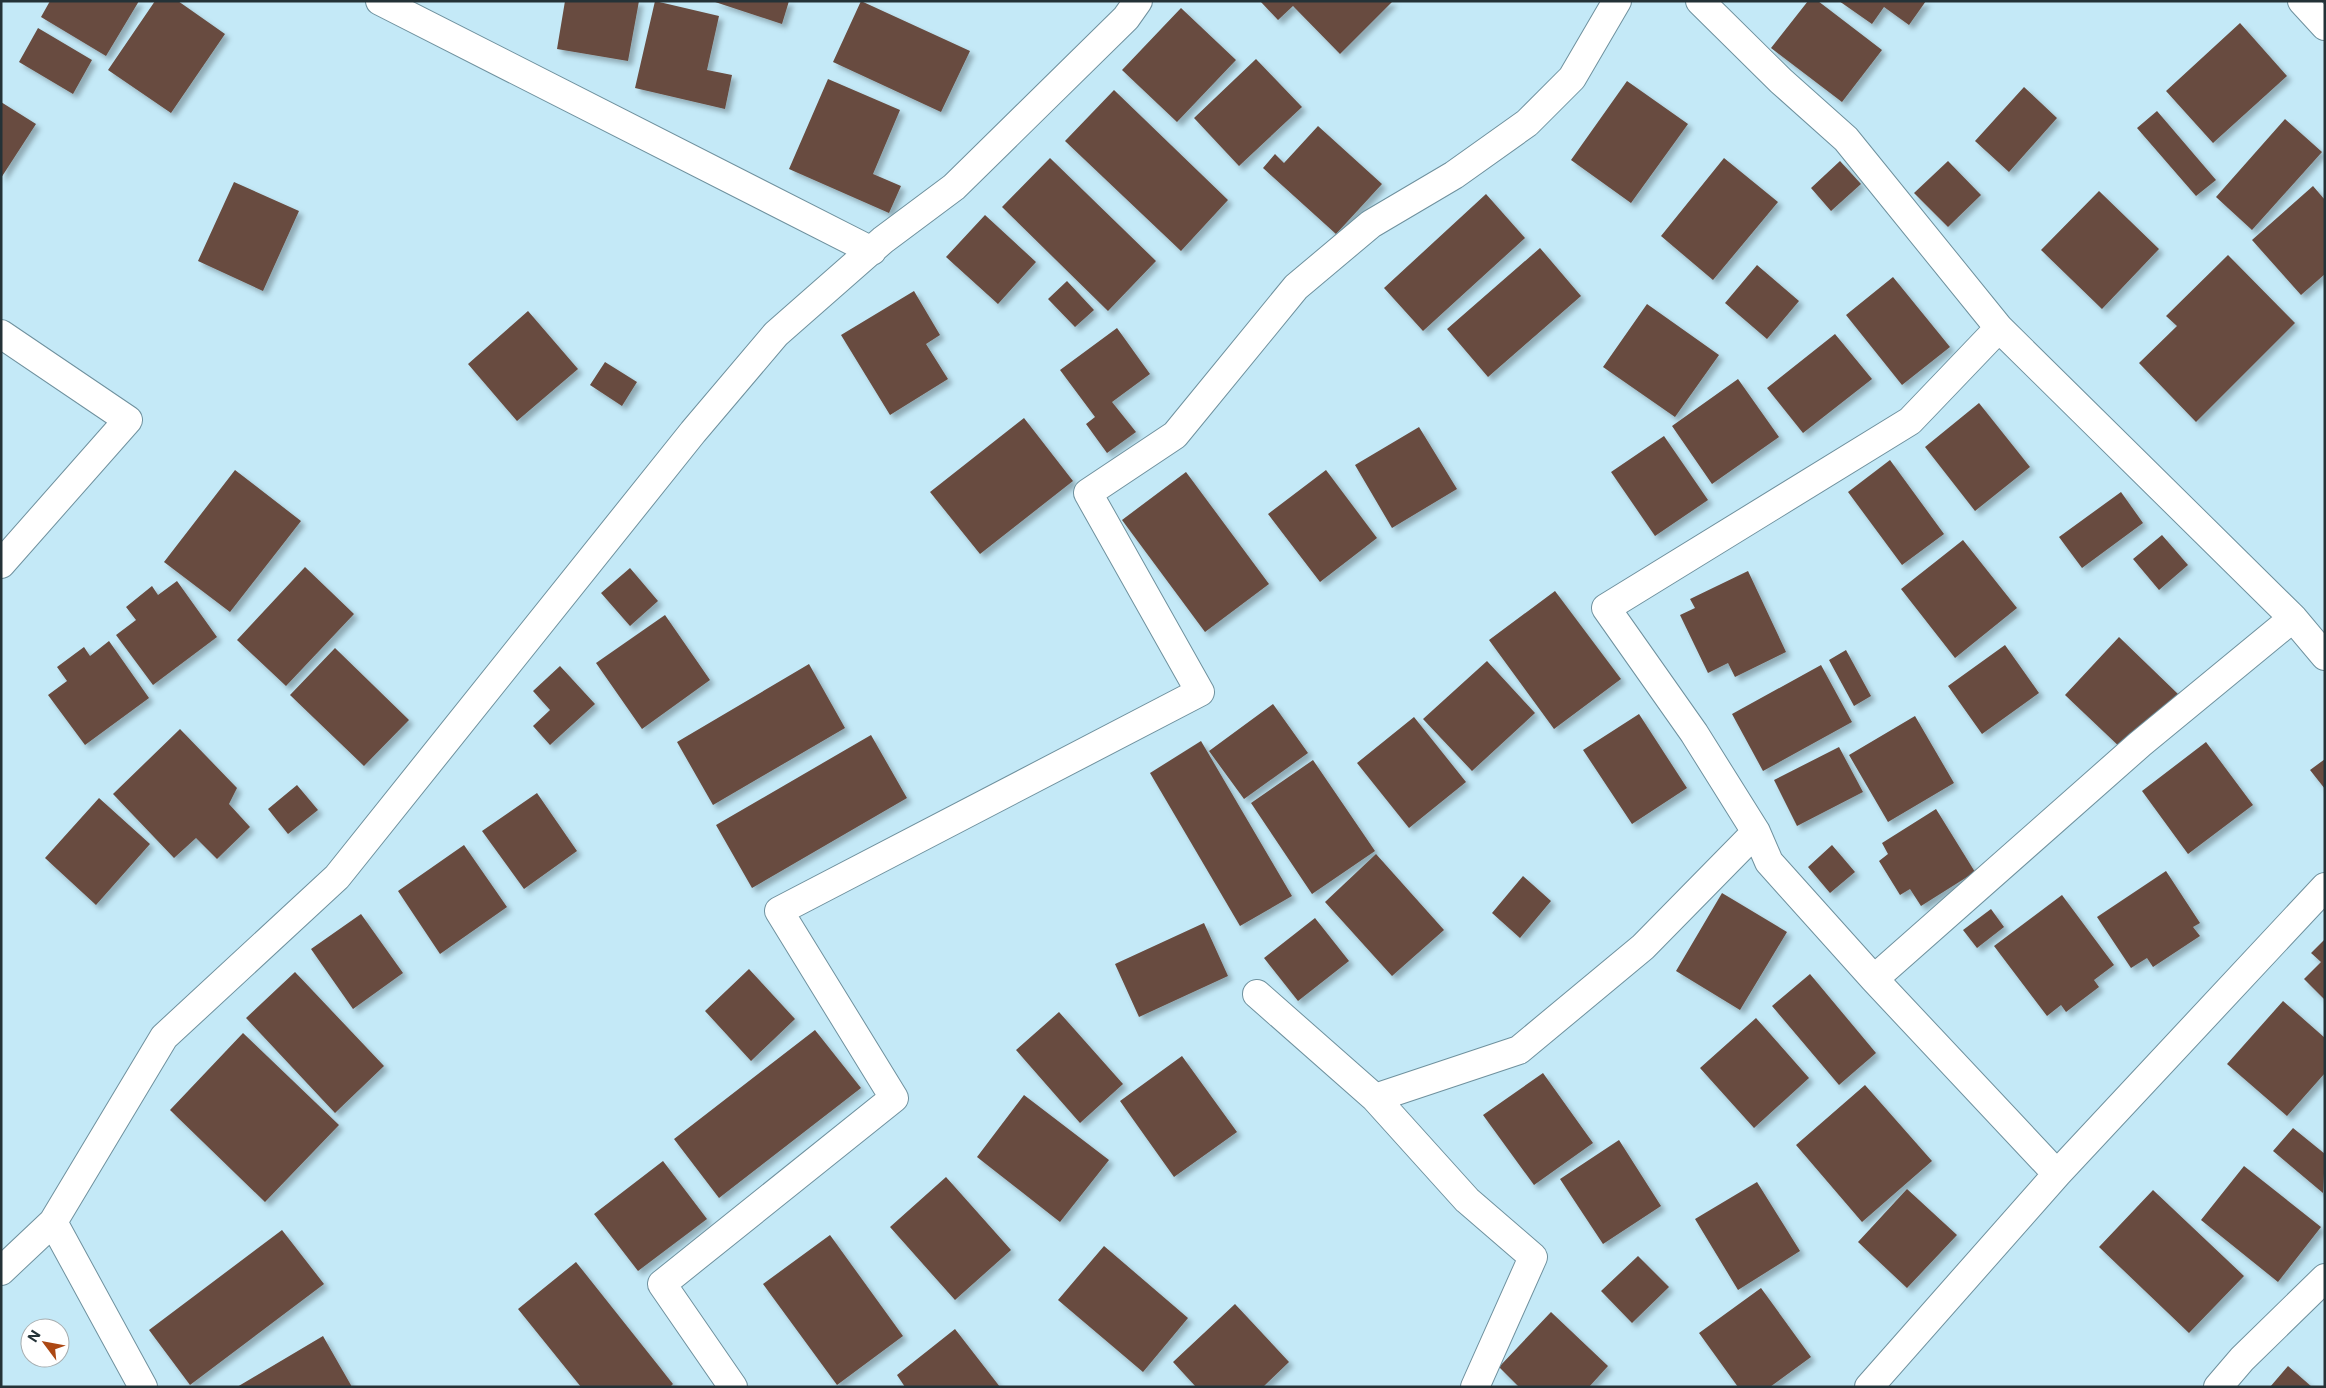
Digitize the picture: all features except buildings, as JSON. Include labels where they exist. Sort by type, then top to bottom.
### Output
[{"type":"street","points":[[380,1],[872,251]]},
{"type":"street","points":[[1,1271],[53,1222],[164,1037],[337,878],[693,432],[776,334],[872,251],[954,187],[1126,18],[1138,1]]},
{"type":"street","points":[[733,1387],[662,1284],[894,1098],[779,911],[1200,692],[1088,493],[1176,435],[1296,287],[1371,224],[1454,174],[1527,123],[1572,78],[1617,1]]},
{"type":"street","points":[[1700,1],[1781,81],[1846,139],[1998,328],[2293,618],[2325,656]]},
{"type":"street","points":[[2302,1],[2325,26]]},
{"type":"street","points":[[1998,328],[1910,421],[1606,608],[1694,733],[1756,832],[1769,862],[1874,979],[2057,1174]]},
{"type":"street","points":[[1,334],[128,420],[1,564]]},
{"type":"street","points":[[1874,979],[2140,744],[2293,618]]},
{"type":"street","points":[[1375,1098],[1519,1050],[1643,947],[1756,832]]},
{"type":"street","points":[[1869,1387],[2057,1174],[2325,887]]},
{"type":"street","points":[[1256,994],[1375,1098],[1467,1200],[1533,1257],[1475,1387]]},
{"type":"street","points":[[53,1222],[143,1387]]},
{"type":"street","points":[[2218,1387],[2248,1353],[2325,1278]]}]
